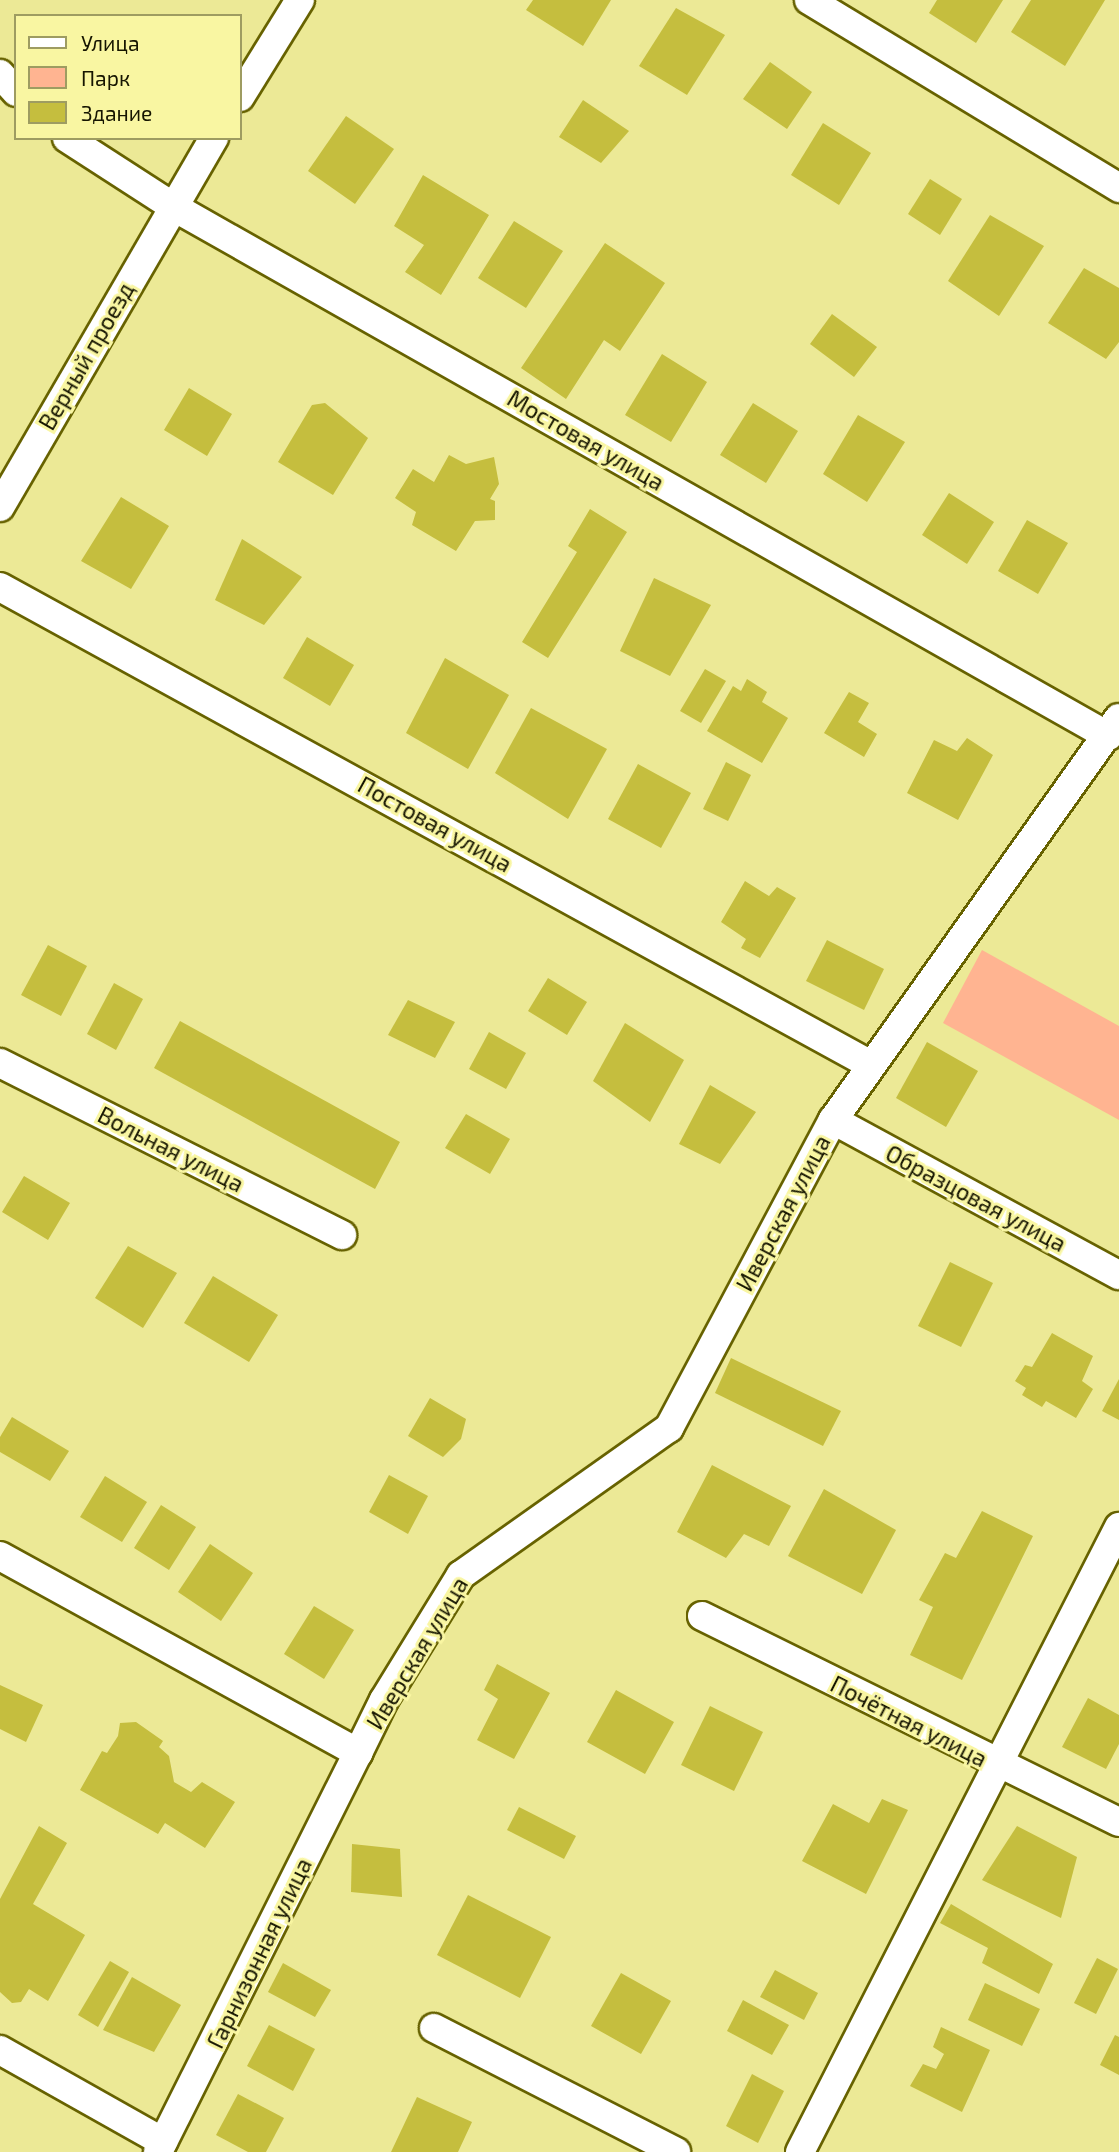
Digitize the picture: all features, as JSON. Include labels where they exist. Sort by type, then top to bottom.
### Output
[{"type":"street","points":[[242,94],[300,0]]},
{"type":"street","points":[[809,0],[1119,188]]},
{"type":"street","points":[[0,74],[14,90]]},
{"type":"street","name":"Мостовая улица","points":[[70,140],[172,206],[1113,727]]},
{"type":"street","name":"Верный проезд","points":[[0,506],[213,140]]},
{"type":"street","name":"Постовая улица","points":[[0,587],[869,1064]]},
{"type":"street","name":"Иверская улица","points":[[0,1556],[358,1753],[384,1700],[461,1574],[669,1428],[833,1120],[869,1064],[1113,727]]},
{"type":"street","name":"Вольная улица","points":[[0,1063],[342,1235]]},
{"type":"street","name":"Образцовая улица","points":[[833,1120],[1119,1275]]},
{"type":"street","points":[[800,2152],[1119,1527]]},
{"type":"street","name":"Почётная улица","points":[[702,1616],[997,1765],[1119,1822]]},
{"type":"street","name":"Гарнизонная улица","points":[[161,2147],[358,1753]]},
{"type":"street","points":[[434,2028],[676,2152]]},
{"type":"street","points":[[0,2050],[161,2147]]},
{"type":"green space","points":[[982,950],[1119,1026],[1119,1120],[943,1023]]},
{"type":"building","points":[[533,0],[611,0],[583,46],[526,10]]},
{"type":"building","points":[[937,0],[1003,0],[976,43],[929,13]]},
{"type":"building","points":[[1031,0],[1105,0],[1065,66],[1011,32]]},
{"type":"building","points":[[676,8],[725,35],[687,95],[639,66]]},
{"type":"building","points":[[770,62],[812,92],[787,129],[743,99]]},
{"type":"building","points":[[583,100],[629,131],[601,163],[559,137]]},
{"type":"building","points":[[346,116],[394,149],[355,204],[308,171]]},
{"type":"building","points":[[823,123],[871,153],[839,205],[791,175]]},
{"type":"building","points":[[423,175],[489,215],[441,295],[405,272],[424,245],[394,226]]},
{"type":"building","points":[[930,179],[962,199],[940,235],[908,214]]},
{"type":"building","points":[[990,215],[1044,246],[999,316],[948,281]]},
{"type":"building","points":[[514,221],[563,251],[526,308],[478,278]]},
{"type":"building","points":[[605,243],[665,283],[620,351],[604,340],[566,399],[521,368]]},
{"type":"building","points":[[1084,268],[1119,288],[1119,342],[1106,359],[1048,323]]},
{"type":"building","points":[[832,314],[877,347],[854,377],[810,344]]},
{"type":"building","points":[[662,354],[707,382],[671,442],[625,415]]},
{"type":"building","points":[[189,388],[232,414],[207,456],[164,430]]},
{"type":"building","points":[[325,403],[368,438],[333,495],[278,462],[312,405]]},
{"type":"building","points":[[753,403],[798,431],[766,483],[720,455]]},
{"type":"building","points":[[858,415],[905,442],[867,502],[823,474]]},
{"type":"building","points":[[449,455],[466,464],[494,457],[499,484],[490,499],[495,501],[495,520],[475,521],[456,551],[412,525],[416,512],[395,498],[413,469],[434,482]]},
{"type":"building","points":[[949,493],[994,522],[967,564],[922,535]]},
{"type":"building","points":[[121,497],[169,526],[131,589],[81,561]]},
{"type":"building","points":[[590,509],[627,532],[548,658],[522,642],[577,552],[568,546]]},
{"type":"building","points":[[1027,520],[1068,543],[1038,594],[998,571]]},
{"type":"building","points":[[242,539],[302,577],[264,625],[215,600]]},
{"type":"building","points":[[654,578],[711,605],[670,676],[620,651]]},
{"type":"building","points":[[307,637],[354,665],[330,706],[283,678]]},
{"type":"building","points":[[445,658],[509,695],[468,769],[406,733]]},
{"type":"building","points":[[705,669],[726,681],[701,723],[680,711]]},
{"type":"building","points":[[747,679],[767,692],[762,702],[788,718],[762,763],[707,731],[733,686],[741,691]]},
{"type":"building","points":[[849,692],[869,703],[858,722],[877,734],[864,757],[824,733]]},
{"type":"building","points":[[531,708],[607,749],[568,819],[495,773]]},
{"type":"building","points":[[967,738],[993,755],[958,820],[907,793],[934,740],[957,751]]},
{"type":"building","points":[[726,762],[751,775],[728,821],[703,809]]},
{"type":"building","points":[[638,764],[691,793],[661,848],[608,819]]},
{"type":"building","points":[[745,881],[769,896],[777,887],[796,898],[760,958],[741,948],[746,939],[721,922]]},
{"type":"building","points":[[827,940],[884,969],[864,1010],[806,981]]},
{"type":"building","points":[[48,945],[87,966],[61,1016],[21,995]]},
{"type":"building","points":[[548,978],[587,1002],[567,1035],[528,1011]]},
{"type":"building","points":[[114,983],[143,999],[116,1050],[87,1034]]},
{"type":"building","points":[[408,1000],[455,1022],[435,1058],[388,1035]]},
{"type":"building","points":[[180,1021],[400,1142],[375,1189],[154,1068]]},
{"type":"building","points":[[625,1023],[684,1060],[650,1122],[593,1081]]},
{"type":"building","points":[[489,1032],[526,1053],[506,1089],[469,1069]]},
{"type":"building","points":[[927,1042],[978,1071],[946,1127],[896,1098]]},
{"type":"building","points":[[710,1085],[756,1112],[720,1164],[679,1144]]},
{"type":"building","points":[[466,1114],[510,1139],[490,1174],[445,1148]]},
{"type":"building","points":[[24,1176],[70,1203],[48,1240],[2,1212]]},
{"type":"building","points":[[128,1246],[177,1273],[143,1328],[95,1298]]},
{"type":"building","points":[[950,1262],[993,1283],[961,1347],[918,1326]]},
{"type":"building","points":[[213,1276],[278,1315],[249,1362],[184,1323]]},
{"type":"building","points":[[1052,1333],[1093,1356],[1082,1381],[1093,1389],[1076,1418],[1046,1401],[1042,1407],[1022,1395],[1026,1388],[1015,1381],[1025,1365],[1032,1367]]},
{"type":"building","points":[[731,1358],[841,1411],[823,1446],[715,1393]]},
{"type":"building","points":[[1119,1379],[1119,1420],[1102,1411]]},
{"type":"building","points":[[430,1398],[466,1419],[461,1439],[443,1457],[408,1436]]},
{"type":"building","points":[[12,1417],[69,1451],[50,1481],[0,1452],[0,1437]]},
{"type":"building","points":[[712,1465],[791,1506],[769,1546],[744,1534],[726,1558],[677,1532]]},
{"type":"building","points":[[389,1475],[428,1496],[408,1534],[369,1512]]},
{"type":"building","points":[[105,1476],[147,1502],[122,1542],[80,1517]]},
{"type":"building","points":[[824,1489],[896,1530],[862,1594],[788,1556]]},
{"type":"building","points":[[161,1505],[196,1527],[169,1570],[134,1548]]},
{"type":"building","points":[[982,1511],[1033,1536],[962,1680],[910,1655],[933,1607],[919,1600],[945,1553],[956,1558]]},
{"type":"building","points":[[210,1544],[253,1573],[221,1621],[178,1592]]},
{"type":"building","points":[[314,1606],[354,1630],[324,1679],[284,1654]]},
{"type":"building","points":[[497,1664],[550,1693],[514,1759],[477,1740],[498,1699],[484,1690]]},
{"type":"building","points":[[0,1685],[43,1705],[26,1742],[0,1729]]},
{"type":"building","points":[[616,1690],[674,1722],[645,1774],[587,1742]]},
{"type":"building","points":[[1088,1698],[1119,1715],[1119,1744],[1106,1769],[1062,1747]]},
{"type":"building","points":[[710,1706],[763,1732],[734,1791],[681,1765]]},
{"type":"building","points":[[136,1722],[163,1741],[159,1747],[169,1756],[174,1782],[191,1792],[202,1782],[235,1802],[205,1848],[165,1823],[158,1834],[80,1790],[102,1751],[107,1753],[118,1736],[120,1723]]},
{"type":"building","points":[[882,1799],[908,1810],[866,1894],[802,1861],[833,1804],[869,1823]]},
{"type":"building","points":[[519,1807],[576,1836],[564,1859],[507,1830]]},
{"type":"building","points":[[39,1826],[67,1843],[33,1904],[85,1935],[48,2001],[29,1989],[21,2002],[12,2003],[0,1992],[0,1899]]},
{"type":"building","points":[[1017,1826],[1077,1857],[1061,1918],[982,1880]]},
{"type":"building","points":[[352,1844],[400,1849],[402,1897],[351,1892]]},
{"type":"building","points":[[468,1895],[551,1937],[520,1998],[437,1955]]},
{"type":"building","points":[[951,1904],[1053,1964],[1039,1994],[982,1963],[988,1948],[940,1923]]},
{"type":"building","points":[[1097,1958],[1118,1969],[1096,2014],[1074,2003]]},
{"type":"building","points":[[110,1961],[129,1972],[98,2027],[78,2015]]},
{"type":"building","points":[[283,1963],[331,1990],[315,2017],[268,1992]]},
{"type":"building","points":[[775,1970],[818,1993],[804,2020],[760,1997]]},
{"type":"building","points":[[621,1973],[671,2001],[641,2054],[591,2026]]},
{"type":"building","points":[[132,1977],[181,2005],[154,2052],[103,2030]]},
{"type":"building","points":[[985,1983],[1040,2009],[1022,2046],[968,2020]]},
{"type":"building","points":[[743,2000],[789,2025],[772,2055],[727,2031]]},
{"type":"building","points":[[269,2025],[315,2049],[293,2091],[247,2066]]},
{"type":"building","points":[[941,2027],[990,2050],[962,2112],[910,2086],[923,2064],[936,2069],[944,2054],[933,2047]]},
{"type":"building","points":[[1115,2035],[1119,2037],[1119,2075],[1100,2065]]},
{"type":"building","points":[[752,2074],[784,2091],[758,2143],[726,2126]]},
{"type":"building","points":[[238,2094],[284,2118],[266,2152],[248,2152],[216,2135]]},
{"type":"building","points":[[417,2097],[472,2122],[458,2152],[391,2152]]}]
